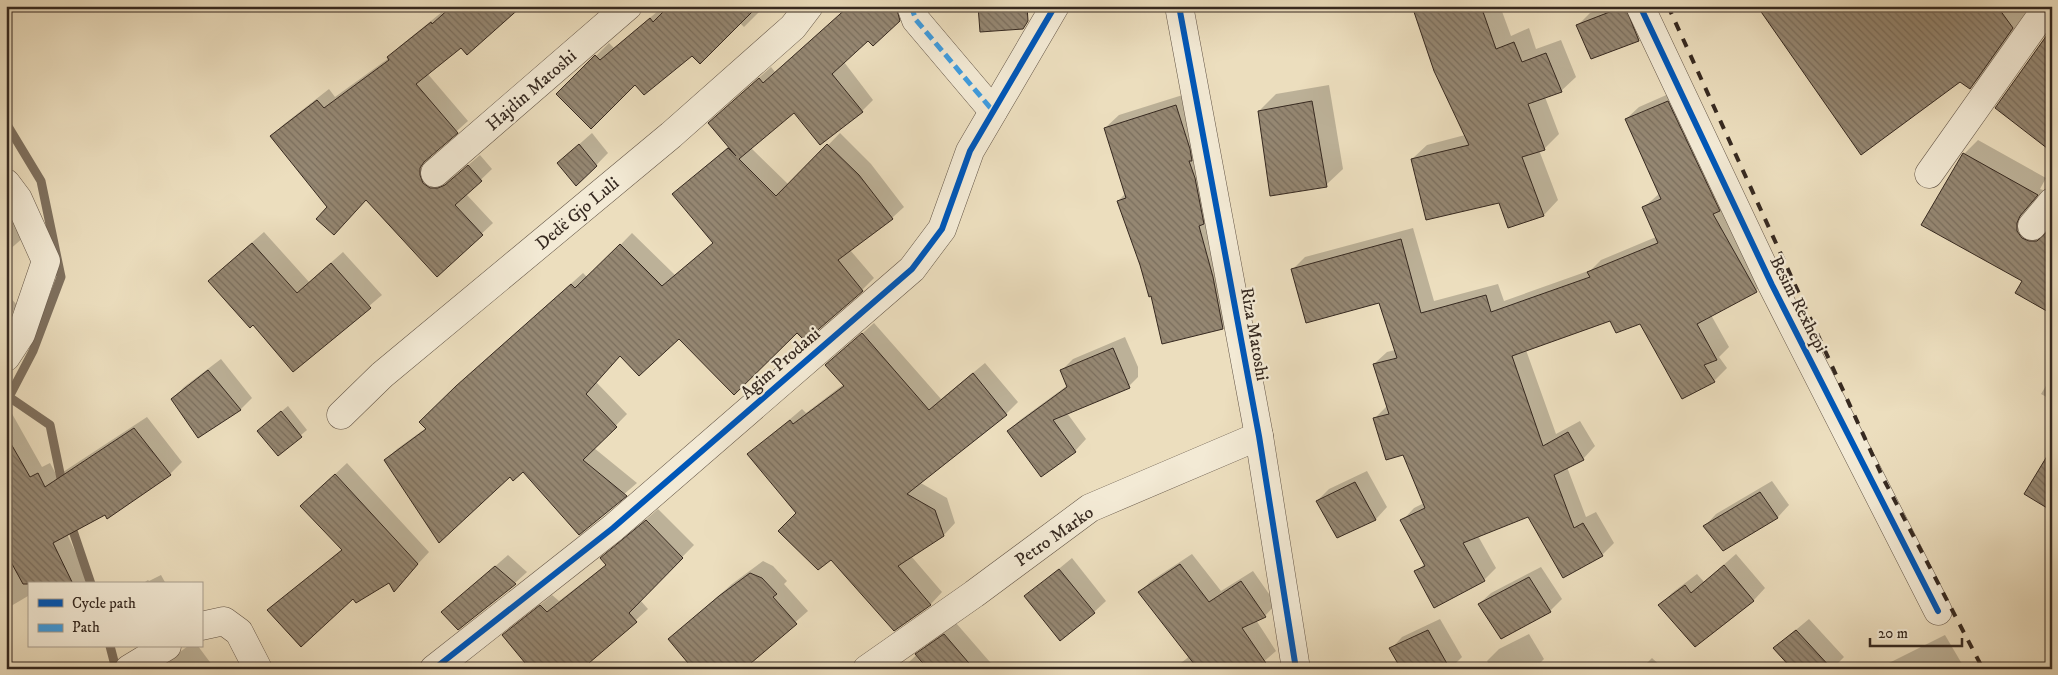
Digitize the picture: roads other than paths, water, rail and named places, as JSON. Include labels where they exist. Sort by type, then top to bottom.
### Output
[{"type":"street","name":"Hajdin Matoshi","points":[[435,173],[628,6]]},
{"type":"street","name":"Dedë Gjo Luli","points":[[341,415],[382,376],[671,135],[793,27],[809,6]]},
{"type":"street","points":[[911,6],[916,20],[993,111]]},
{"type":"street","name":"Agim Prodani","points":[[434,669],[613,528],[912,268],[942,229],[970,151],[1055,6]]},
{"type":"street","name":"Riza Matoshi","points":[[1179,6],[1259,436],[1296,669]]},
{"type":"street","name":"Besim Rexhepi","points":[[1640,6],[1772,285],[1938,611]]},
{"type":"street","points":[[1929,174],[2048,6]]},
{"type":"street","points":[[6,183],[18,199],[46,262],[21,334],[6,357]]},
{"type":"street","points":[[2032,226],[2052,202]]},
{"type":"street","name":"Petro Marko","points":[[867,669],[974,594],[1090,508],[1259,436]]},
{"type":"street","points":[[202,626],[224,621],[238,632],[258,669]]},
{"type":"street","points":[[128,669],[164,648]]},
{"type":"waterway","points":[[6,123],[41,181],[61,277],[33,351],[9,397],[50,425],[63,488]]},
{"type":"waterway","points":[[70,522],[90,582]]},
{"type":"waterway","points":[[111,648],[116,669]]},
{"type":"railway","points":[[1668,6],[1883,478],[1983,669]]}]
